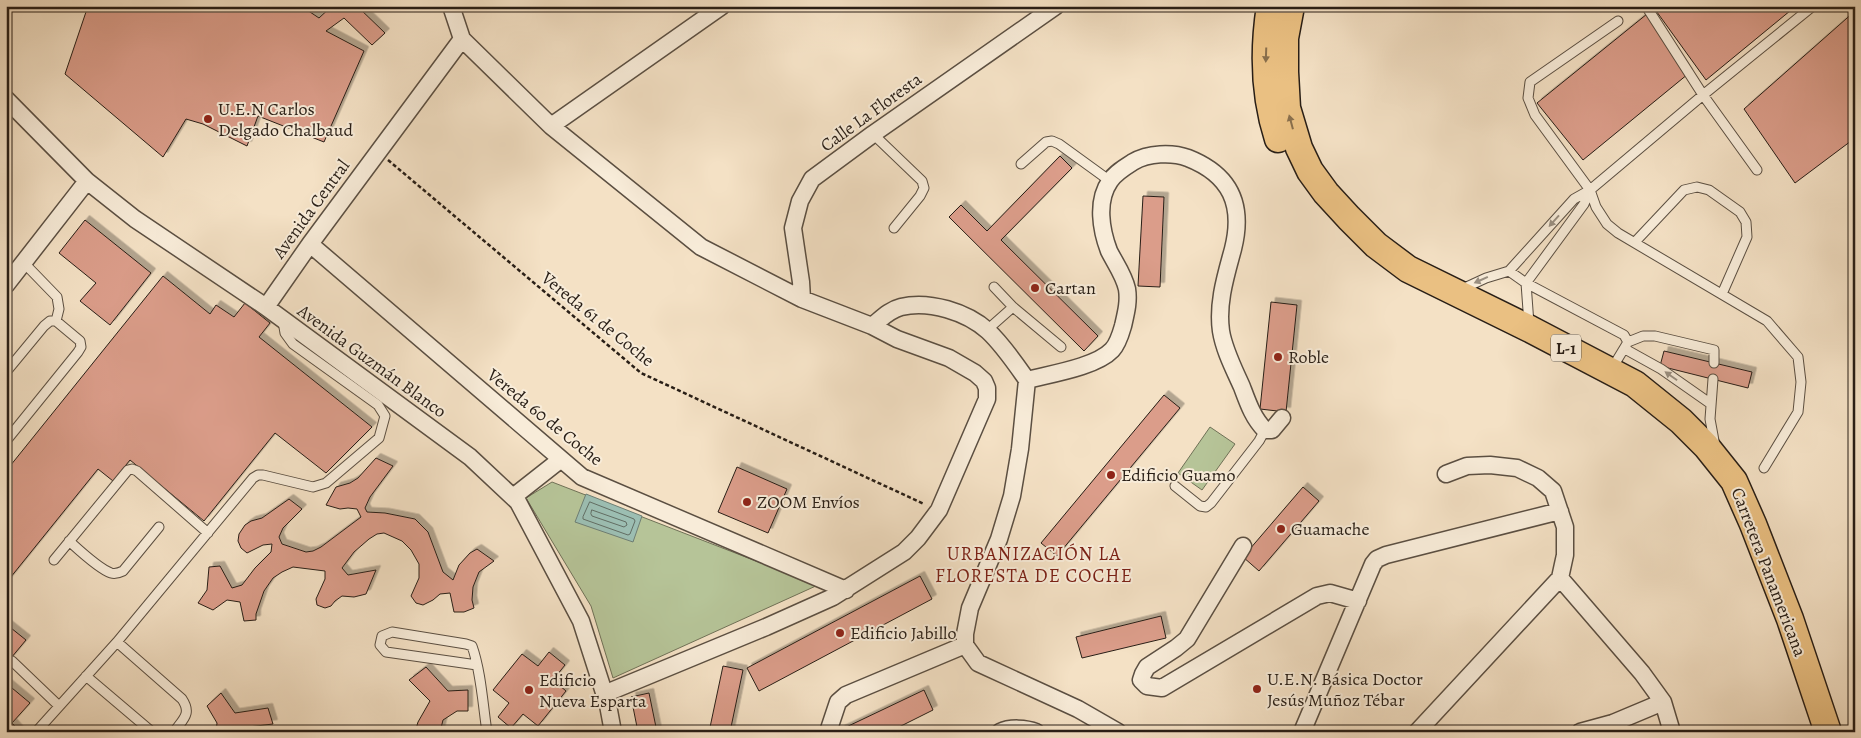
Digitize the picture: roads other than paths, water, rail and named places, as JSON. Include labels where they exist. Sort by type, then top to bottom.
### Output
[{"type":"main road","name":"Carretera Panamericana","points":[[1270,6],[1266,31],[1268,104],[1281,149],[1294,174],[1311,197],[1363,252],[1397,277],[1624,392],[1641,404],[1691,451],[1717,483],[1736,525],[1772,618],[1810,732]]},
{"type":"main road","name":"Carretera Panamericana","points":[[1291,6],[1285,38],[1287,108],[1299,148],[1310,171],[1349,218],[1376,245],[1408,269],[1530,329],[1621,354],[1653,397],[1682,421],[1706,446],[1734,481],[1753,524],[1790,619],[1828,732]]},
{"type":"street","points":[[451,6],[462,39],[551,126],[701,247],[802,299],[872,326],[897,339],[949,358],[975,373],[984,381],[987,388],[987,399],[939,510],[918,538],[904,552],[846,590],[766,627],[604,694]]},
{"type":"street","points":[[551,126],[722,6]]},
{"type":"street","name":"Calle La Floresta","points":[[802,299],[793,228],[800,201],[812,179],[1056,6]]},
{"type":"street","name":"Avenida Central","points":[[266,307],[310,244],[462,39]]},
{"type":"street","name":"Avenida Guzmán Blanco","points":[[6,100],[87,181],[135,218],[266,307],[470,457],[518,502],[581,621],[604,694],[613,732]]},
{"type":"street","points":[[1027,380],[1064,370],[1082,368],[1112,350],[1122,330],[1128,307],[1127,289],[1109,249],[1103,230],[1101,213],[1103,195],[1110,181],[1122,169],[1137,160],[1152,155],[1184,156],[1200,163],[1215,174],[1226,186],[1233,198],[1238,213],[1238,231],[1221,303],[1221,332],[1227,352],[1259,424],[1266,430],[1272,430],[1282,418]]},
{"type":"street","points":[[6,285],[87,181]]},
{"type":"street","name":"Vereda 60 de Coche","points":[[310,244],[582,477],[846,590]]},
{"type":"street","points":[[872,326],[888,312],[900,307],[933,305],[967,318],[987,330],[1027,380],[1020,449],[1012,496],[999,539],[970,608],[965,645],[978,663],[1078,709],[1118,732]]},
{"type":"street","points":[[513,497],[560,460]]},
{"type":"street","points":[[1417,732],[1560,578],[1565,555],[1565,527],[1553,491],[1538,478],[1517,468],[1490,465],[1467,466],[1446,474]]},
{"type":"street","points":[[1302,732],[1373,564],[1377,559],[1386,555],[1560,511]]},
{"type":"street","points":[[1243,546],[1186,638],[1176,648],[1147,667],[1142,674],[1141,680],[1147,686],[1162,688],[1318,596],[1330,592],[1358,601]]},
{"type":"street","points":[[1560,578],[1664,702],[1672,732]]},
{"type":"street","points":[[828,732],[838,702],[846,695],[965,645]]},
{"type":"street","points":[[1580,732],[1613,723],[1664,702]]},
{"type":"street","points":[[1000,732],[1005,729],[1030,729],[1036,732]]},
{"type":"lane","points":[[1646,6],[1703,95],[1758,170]]},
{"type":"lane","points":[[1454,292],[1486,278],[1509,271],[1574,199],[1590,190],[1703,95],[1814,6]]},
{"type":"lane","points":[[1618,20],[1530,82],[1528,98],[1535,114],[1590,190],[1596,207],[1607,224],[1767,321],[1798,357],[1802,382],[1798,412],[1764,468]]},
{"type":"lane","points":[[873,134],[922,180],[924,188],[920,196],[894,228]]},
{"type":"lane","points":[[1021,164],[1046,142],[1052,141],[1059,144],[1110,181]]},
{"type":"lane","points":[[1635,242],[1684,190],[1697,187],[1709,190],[1740,212],[1746,222],[1747,237],[1722,294]]},
{"type":"lane","points":[[1530,329],[1526,283],[1584,204],[1590,190]]},
{"type":"lane","points":[[24,263],[58,298],[59,309],[56,321]]},
{"type":"lane","points":[[1509,271],[1526,283],[1624,335],[1621,354]]},
{"type":"lane","points":[[994,287],[1013,307],[1061,347]]},
{"type":"lane","points":[[987,330],[1013,307]]},
{"type":"lane","points":[[6,372],[50,321],[56,321],[80,341],[81,346],[6,441]]},
{"type":"lane","points":[[36,732],[117,642],[253,478],[258,475],[313,487],[326,483],[379,438],[384,416],[378,406],[293,344],[285,333],[283,321]]},
{"type":"lane","points":[[1621,354],[1643,336],[1655,336],[1714,350],[1714,363]]},
{"type":"lane","points":[[1621,354],[1661,370],[1711,404]]},
{"type":"lane","points":[[1713,379],[1710,419],[1718,461]]},
{"type":"lane","points":[[1175,486],[1200,506],[1206,507],[1217,496],[1266,430]]},
{"type":"lane","points":[[54,560],[128,470],[132,469],[136,470],[208,533]]},
{"type":"lane","points":[[69,541],[89,559],[110,573],[117,574],[122,571],[159,527]]},
{"type":"lane","points":[[477,665],[386,652],[380,645],[382,636],[392,632],[472,646],[477,665],[487,732]]},
{"type":"lane","points":[[117,642],[182,699],[187,707],[187,715],[174,732]]},
{"type":"lane","points":[[12,661],[59,706]]},
{"type":"lane","points":[[86,676],[152,732]]},
{"type":"water","points":[[586,494],[642,516],[633,542],[575,522]]},
{"type":"place","name":"U.E.N Carlos Delgado Chalbaud","points":[[208,119]]},
{"type":"place","name":"Cartan","points":[[1035,288]]},
{"type":"place","name":"Roble","points":[[1278,357]]},
{"type":"place","name":"Edificio Guamo","points":[[1111,475]]},
{"type":"place","name":"ZOOM Envíos","points":[[747,502]]},
{"type":"place","name":"Guamache","points":[[1281,529]]},
{"type":"place","name":"Edificio Jabillo","points":[[840,633]]},
{"type":"place","name":"U.E.N. Básica Doctor Jesús Muñoz Tébar","points":[[1257,689]]},
{"type":"place","name":"Edificio Nueva Esparta","points":[[529,690]]},
{"type":"district","name":"URBANIZACIÓN LA FLORESTA DE COCHE","points":[[1034,564]]}]
